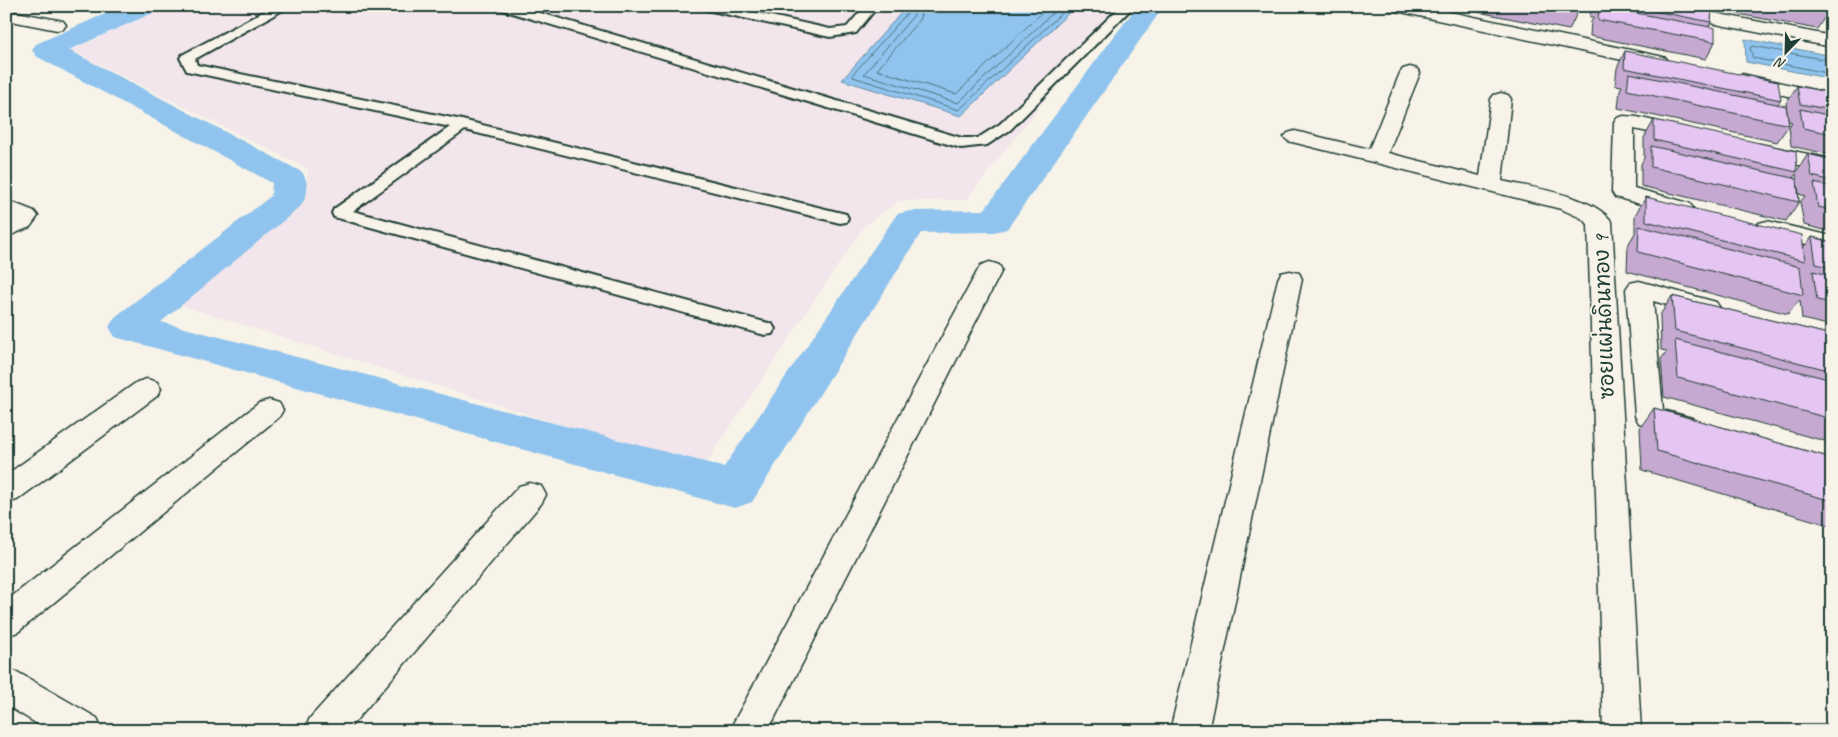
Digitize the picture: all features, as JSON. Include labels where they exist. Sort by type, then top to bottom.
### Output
[{"type":"street","points":[[1396,6],[1677,66]]},
{"type":"street","points":[[1650,6],[1832,42]]},
{"type":"street","points":[[6,16],[58,25]]},
{"type":"street","points":[[1376,157],[1410,73]]},
{"type":"street","points":[[1725,77],[1832,100]]},
{"type":"street","points":[[1490,185],[1501,99]]},
{"type":"street","points":[[1699,212],[1623,192],[1624,122],[1637,123],[1705,138]]},
{"type":"street","name":"ซอยแผ่นดินทอง 9","points":[[1295,137],[1570,204],[1589,213],[1600,222],[1622,731]]},
{"type":"street","points":[[1744,147],[1832,166]]},
{"type":"street","points":[[6,208],[26,216],[22,222],[6,230]]},
{"type":"street","points":[[1746,223],[1832,243]]},
{"type":"street","points":[[748,731],[990,270]]},
{"type":"street","points":[[1189,731],[1290,280]]},
{"type":"street","points":[[1704,432],[1649,416],[1639,289],[1730,314]]},
{"type":"street","points":[[6,491],[147,389]]},
{"type":"street","points":[[6,622],[269,410]]},
{"type":"street","points":[[323,731],[530,495]]},
{"type":"street","points":[[6,685],[84,731]]},
{"type":"lane","points":[[284,6],[187,58],[192,68],[462,125],[840,218]]},
{"type":"lane","points":[[503,6],[961,144],[982,142],[1005,127],[1128,6]]},
{"type":"lane","points":[[707,6],[830,33],[851,30],[872,6]]},
{"type":"lane","points":[[462,125],[340,214],[765,329]]},
{"type":"shaded area","points":[[169,6],[1119,6],[966,200],[899,201],[864,226],[702,469],[180,305],[305,203],[308,169],[71,50]]},
{"type":"water","points":[[907,6],[1076,6],[961,116],[842,80]]},
{"type":"water","points":[[1745,39],[1832,56],[1832,79],[1746,62]]},
{"type":"building","points":[[1540,6],[1579,6],[1577,13]]},
{"type":"building","points":[[1599,6],[1715,28],[1715,42],[1598,20]]},
{"type":"building","points":[[1629,6],[1702,6],[1712,8],[1711,22]]},
{"type":"building","points":[[1793,6],[1827,6],[1828,12],[1798,7]]},
{"type":"building","points":[[1625,51],[1778,82],[1781,100],[1624,68]]},
{"type":"building","points":[[1629,73],[1786,106],[1789,125],[1627,90]]},
{"type":"building","points":[[1797,86],[1832,93],[1832,110],[1800,104]]},
{"type":"building","points":[[1800,109],[1832,116],[1832,134],[1803,128]]},
{"type":"building","points":[[1654,120],[1796,151],[1797,172],[1654,140]]},
{"type":"building","points":[[1651,146],[1797,179],[1799,202],[1651,167]]},
{"type":"building","points":[[1808,154],[1832,160],[1832,181],[1812,176]]},
{"type":"building","points":[[1814,183],[1832,187],[1832,210],[1818,207]]},
{"type":"building","points":[[1646,197],[1802,235],[1805,261],[1646,221]]},
{"type":"building","points":[[1639,226],[1800,267],[1803,295],[1638,252]]},
{"type":"building","points":[[1812,237],[1832,242],[1832,268],[1816,264]]},
{"type":"building","points":[[1813,271],[1832,276],[1832,303],[1817,300]]},
{"type":"building","points":[[1672,296],[1832,335],[1832,371],[1675,331]]},
{"type":"building","points":[[1675,340],[1832,380],[1832,419],[1678,378]]},
{"type":"building","points":[[1654,408],[1832,458],[1832,501],[1657,451]]},
{"type":"waterway","points":[[146,6],[46,50],[290,179],[288,200],[129,327],[735,489],[910,222],[994,221],[1151,6]]}]
